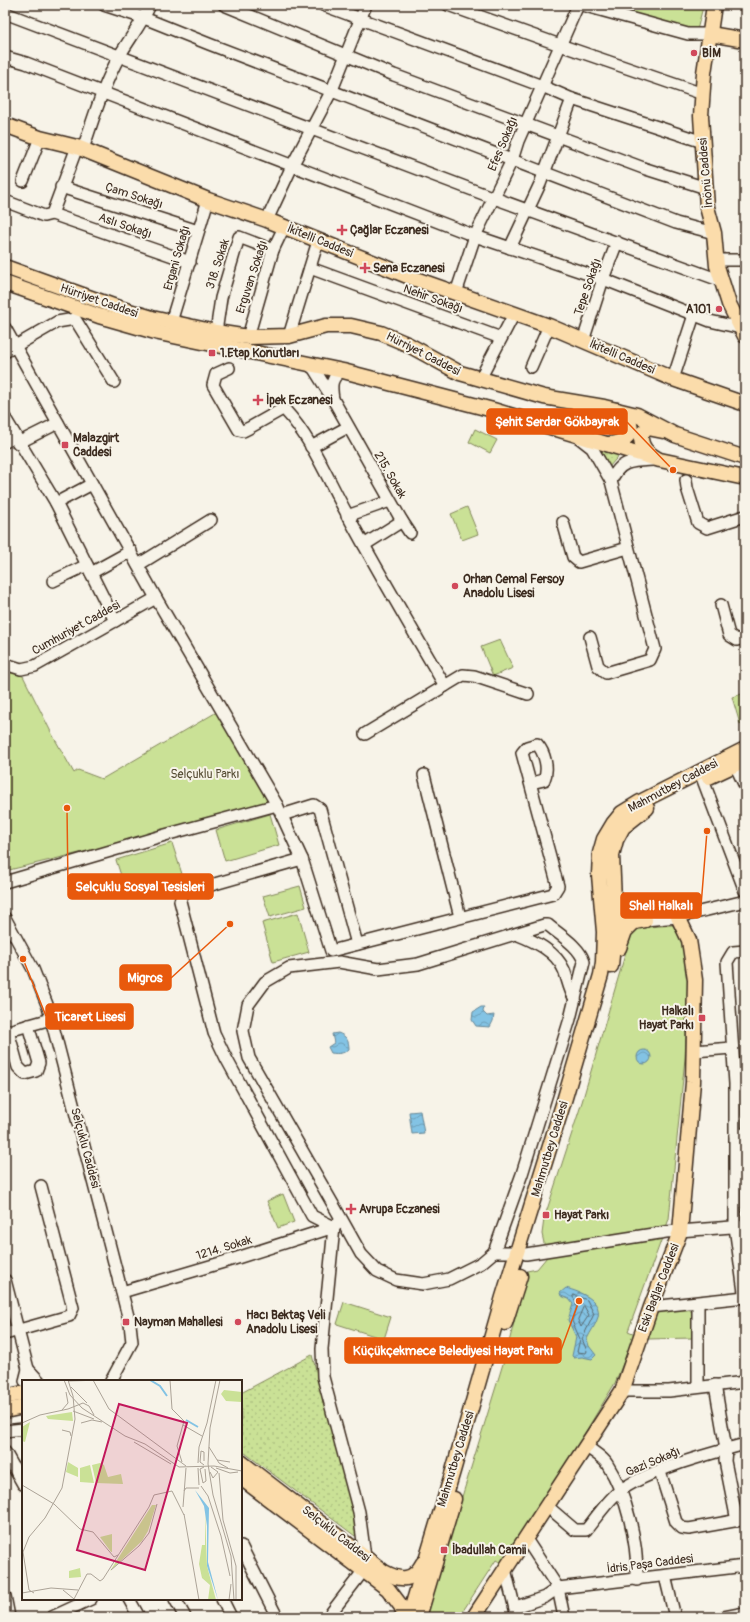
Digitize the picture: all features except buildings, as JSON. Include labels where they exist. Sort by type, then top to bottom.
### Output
[{"type":"main road","name":"İnönü Caddesi","points":[[714,5],[701,116],[706,188],[708,207],[714,233],[716,260],[729,304],[743,332]]},
{"type":"main road","points":[[710,34],[745,40]]},
{"type":"main road","name":"İkitelli Caddesi","points":[[5,126],[40,138],[80,148],[208,200],[267,220],[318,241],[456,293],[549,326],[673,379],[745,404]]},
{"type":"main road","points":[[5,256],[70,290]]},
{"type":"main road","name":"Hürriyet Caddesi","points":[[5,266],[52,285],[119,308],[216,332],[248,337],[289,336],[326,326],[351,326],[381,333],[407,344],[460,373],[544,397],[637,415],[675,435],[745,458]]},
{"type":"main road","points":[[5,273],[14,273],[40,283],[52,285]]},
{"type":"main road","name":"Hürriyet Caddesi","points":[[8,285],[99,316],[159,333],[293,360],[309,365],[343,370],[478,406],[660,460],[745,478]]},
{"type":"main road","points":[[289,336],[284,348],[293,360]]},
{"type":"main road","points":[[602,444],[614,444],[621,441],[630,433],[631,426],[628,420],[616,410]]},
{"type":"main road","points":[[660,460],[648,454],[645,450],[640,440],[641,434],[648,428],[657,429],[675,435]]},
{"type":"main road","points":[[708,470],[720,478],[745,485]]},
{"type":"main road","name":"Mahmutbey Caddesi","points":[[419,1617],[421,1594],[428,1554],[522,1253],[576,1093],[612,965],[611,919],[598,875],[600,853],[604,839],[622,814],[745,749]]},
{"type":"main road","name":"Mahmutbey Caddesi","points":[[409,1617],[421,1594],[522,1253],[601,975],[604,946],[611,919],[614,899],[612,855],[616,840],[623,827],[648,808],[740,762]]},
{"type":"main road","points":[[614,899],[621,908],[639,922]]},
{"type":"main road","name":"Eski Bağlar Caddesi","points":[[474,1617],[622,1391],[651,1307],[680,1232],[693,1082],[695,980],[689,940],[678,917]]},
{"type":"main road","points":[[611,919],[639,922]]},
{"type":"main road","points":[[612,965],[625,931],[639,922]]},
{"type":"main road","points":[[5,1397],[22,1393]]},
{"type":"main road","points":[[5,1411],[22,1394]]},
{"type":"main road","name":"Selçuklu Caddesi","points":[[242,1463],[364,1563],[388,1589]]},
{"type":"main road","name":"Selçuklu Caddesi","points":[[242,1479],[364,1563],[397,1579],[407,1578],[416,1573],[428,1554]]},
{"type":"main road","points":[[388,1589],[405,1596],[421,1594]]},
{"type":"main road","points":[[388,1589],[401,1606],[405,1617]]},
{"type":"street","points":[[104,5],[144,18],[332,90],[512,160],[543,174],[676,223],[714,233]]},
{"type":"street","points":[[52,214],[61,187],[80,148],[102,92],[120,56],[144,18],[150,5]]},
{"type":"street","points":[[224,5],[345,55],[557,136],[706,188]]},
{"type":"street","points":[[323,5],[542,86],[572,99],[703,142]]},
{"type":"street","points":[[267,220],[293,164],[332,90],[366,5]]},
{"type":"street","name":"Efes Sokağı","points":[[456,293],[475,236],[512,160],[526,123],[578,5]]},
{"type":"street","points":[[582,5],[688,34],[710,34]]},
{"type":"street","points":[[456,6],[560,45],[703,94]]},
{"type":"street","points":[[5,13],[494,198],[722,281]]},
{"type":"street","points":[[5,57],[26,63],[293,164],[475,236],[602,280],[743,332]]},
{"type":"street","points":[[510,248],[540,184],[572,99]]},
{"type":"street","points":[[23,181],[40,138]]},
{"type":"street","name":"Çam Sokağı","points":[[61,187],[198,231]]},
{"type":"street","name":"Aslı Sokağı","points":[[5,200],[44,216],[52,214],[190,262]]},
{"type":"street","name":"Ergani Sokağı","points":[[171,322],[208,200]]},
{"type":"street","name":"Erguvan Sokağı","points":[[248,337],[273,250],[284,227]]},
{"type":"street","name":"318. Sokak","points":[[216,332],[221,298],[238,238],[273,250]]},
{"type":"street","points":[[289,336],[318,241]]},
{"type":"street","name":"Tepe Sokağı","points":[[583,341],[602,280],[606,275],[617,242]]},
{"type":"street","points":[[716,260],[745,260]]},
{"type":"street","name":"Nehir Sokağı","points":[[310,268],[501,338]]},
{"type":"street","points":[[480,379],[514,314]]},
{"type":"street","points":[[673,379],[694,315]]},
{"type":"street","points":[[5,352],[57,322],[75,320],[114,382]]},
{"type":"street","points":[[531,367],[549,326]]},
{"type":"street","points":[[5,328],[156,598],[280,810],[302,859],[331,951],[553,894],[558,886],[531,783]]},
{"type":"street","name":"215. Sokak","points":[[309,365],[317,374],[334,401],[402,522],[410,533]]},
{"type":"street","points":[[229,368],[216,374],[213,384],[239,430],[243,431],[276,412],[285,410],[311,447],[347,516],[445,686]]},
{"type":"street","points":[[334,401],[331,386],[333,379],[335,375],[343,370]]},
{"type":"street","points":[[5,418],[13,441],[56,503],[115,621]]},
{"type":"street","points":[[13,441],[58,423]]},
{"type":"street","points":[[311,447],[348,427]]},
{"type":"street","points":[[577,436],[592,448],[611,481],[655,649],[650,660],[606,673],[598,666],[590,637]]},
{"type":"street","points":[[611,481],[615,472],[621,466],[631,461],[660,460]]},
{"type":"street","points":[[686,480],[687,488],[698,522],[707,528],[745,516]]},
{"type":"street","points":[[56,503],[92,484]]},
{"type":"street","points":[[347,516],[390,501]]},
{"type":"street","points":[[138,565],[211,520]]},
{"type":"street","points":[[364,545],[402,522]]},
{"type":"street","points":[[563,522],[572,558],[579,562],[628,548]]},
{"type":"street","points":[[53,581],[89,569],[131,551]]},
{"type":"street","name":"Cumhuriyet Caddesi","points":[[5,664],[21,669],[36,666],[156,598]]},
{"type":"street","points":[[721,605],[729,635],[736,640],[745,638]]},
{"type":"street","points":[[364,734],[463,675],[474,676],[528,694]]},
{"type":"street","points":[[740,762],[745,786]]},
{"type":"street","points":[[424,775],[460,917]]},
{"type":"street","points":[[703,780],[745,891]]},
{"type":"street","points":[[5,882],[166,835],[280,810],[314,805],[320,809],[357,944]]},
{"type":"street","points":[[302,859],[183,893],[180,900],[214,1032],[226,1058],[312,1216],[338,1224]]},
{"type":"street","points":[[639,922],[678,917],[745,901]]},
{"type":"street","name":"Selçuklu Caddesi","points":[[5,918],[33,969],[51,1019],[130,1324],[132,1342],[112,1380]]},
{"type":"street","points":[[548,925],[582,955],[584,962],[575,999],[522,1174],[494,1252],[481,1263],[449,1279],[423,1284],[396,1280],[377,1271],[338,1224],[250,1058],[243,1031],[248,1005],[266,982],[289,968],[339,962],[378,969],[418,964],[516,934],[538,926],[548,925]]},
{"type":"street","points":[[516,934],[534,942],[555,957],[565,971],[575,999]]},
{"type":"street","points":[[651,1307],[745,1298],[740,1227],[740,1083],[732,1048],[727,962],[733,952],[745,951]]},
{"type":"street","points":[[28,1025],[39,1063],[36,1071],[25,1074],[18,1067],[7,1031],[28,1025],[51,1019]]},
{"type":"street","points":[[694,1051],[732,1048]]},
{"type":"street","points":[[5,1334],[69,1316],[73,1308],[41,1186]]},
{"type":"street","points":[[328,1617],[364,1563],[359,1512],[323,1377],[322,1349],[338,1224]]},
{"type":"street","name":"1214. Sokak","points":[[122,1292],[234,1259],[338,1224]]},
{"type":"street","points":[[494,1252],[522,1253],[666,1232],[740,1227]]},
{"type":"street","points":[[5,1280],[28,1368],[38,1380]]},
{"type":"street","points":[[698,1303],[698,1387]]},
{"type":"street","points":[[26,1380],[28,1368]]},
{"type":"street","points":[[622,1391],[669,1391],[745,1382]]},
{"type":"street","points":[[660,1472],[676,1522],[679,1526],[689,1529],[741,1520],[725,1461],[726,1449],[715,1385]]},
{"type":"street","points":[[5,1431],[22,1429]]},
{"type":"street","name":"Gazi Sokağı","points":[[547,1506],[575,1530],[586,1530],[620,1491],[660,1472],[745,1444]]},
{"type":"street","points":[[586,1446],[606,1463],[620,1491],[628,1514],[637,1556],[637,1580]]},
{"type":"street","points":[[5,1452],[22,1482]]},
{"type":"street","points":[[526,1538],[558,1588],[564,1617]]},
{"type":"street","points":[[242,1548],[277,1617]]},
{"type":"street","name":"İdris Paşa Caddesi","points":[[558,1588],[637,1580],[745,1566]]},
{"type":"street","points":[[505,1569],[517,1612],[558,1588]]},
{"type":"street","points":[[665,1576],[675,1617]]},
{"type":"street","points":[[5,1596],[9,1617]]},
{"type":"street","points":[[52,1617],[87,1600]]},
{"type":"street","points":[[130,1600],[139,1617]]},
{"type":"street","points":[[176,1600],[185,1617]]},
{"type":"street","points":[[222,1600],[231,1617]]},
{"type":"street","points":[[724,1617],[745,1612]]},
{"type":"green space","points":[[636,5],[703,5],[703,7],[697,30],[644,19],[633,12]]},
{"type":"green space","points":[[475,429],[497,440],[490,453],[469,442]]},
{"type":"green space","points":[[595,446],[622,452],[609,467]]},
{"type":"green space","points":[[467,507],[478,534],[462,540],[451,514]]},
{"type":"green space","points":[[500,640],[513,668],[493,676],[481,647]]},
{"type":"green space","name":"Selçuklu Parkı","points":[[5,671],[23,676],[52,734],[74,773],[78,770],[102,779],[222,709],[277,805],[5,871]]},
{"type":"green space","points":[[745,693],[745,722],[740,724],[732,697]]},
{"type":"green space","points":[[270,814],[279,845],[225,861],[216,830]]},
{"type":"green space","points":[[172,843],[182,874],[126,891],[116,860]]},
{"type":"green space","points":[[300,886],[306,907],[270,917],[263,896]]},
{"type":"green space","points":[[298,913],[309,952],[273,962],[262,923]]},
{"type":"green space","points":[[672,925],[680,930],[686,942],[688,994],[685,1058],[669,1219],[628,1331],[635,1334],[615,1383],[577,1446],[501,1563],[496,1560],[459,1617],[425,1617],[506,1354],[527,1271],[537,1269],[547,1257],[542,1234],[544,1219],[582,1102],[631,934],[637,928]]},
{"type":"green space","points":[[283,1194],[294,1222],[278,1228],[267,1201]]},
{"type":"green space","points":[[344,1302],[391,1317],[384,1339],[337,1324]]},
{"type":"green space","points":[[688,1308],[694,1315],[693,1338],[647,1339],[656,1312]]},
{"type":"green space","points":[[312,1355],[358,1531],[355,1536],[242,1451],[242,1392]]},
{"type":"water","points":[[481,1007],[484,1007],[483,1012],[487,1016],[494,1015],[490,1027],[476,1026],[472,1020],[473,1012]]},
{"type":"water","points":[[338,1033],[346,1039],[349,1049],[341,1053],[331,1053],[328,1047],[334,1043],[332,1034]]},
{"type":"water","points":[[641,1050],[647,1050],[651,1054],[651,1060],[647,1064],[641,1064],[637,1060],[637,1054]]},
{"type":"water","points":[[420,1111],[424,1133],[412,1134],[409,1112]]},
{"type":"water","points":[[566,1288],[583,1294],[597,1305],[598,1317],[587,1339],[589,1346],[596,1355],[592,1359],[582,1357],[574,1358],[572,1356],[576,1337],[568,1320],[573,1304],[569,1299],[561,1296],[560,1293]]},
{"type":"place","name":"BİM","points":[[694,53]]},
{"type":"place","name":"Çağlar Eczanesi","points":[[342,230]]},
{"type":"place","name":"Sena Eczanesi","points":[[365,268]]},
{"type":"place","name":"A101","points":[[719,309]]},
{"type":"place","name":"1.Etap Konutları","points":[[212,353]]},
{"type":"place","name":"İpek Eczanesi","points":[[258,400]]},
{"type":"place","name":"Malazgirt Caddesi","points":[[65,445]]},
{"type":"place","name":"Şehit Serdar Gökbayrak","points":[[673,470]]},
{"type":"place","name":"Orhan Cemal Fersoy Anadolu Lisesi","points":[[455,586]]},
{"type":"place","name":"Selçuklu Sosyal Tesisleri","points":[[67,808]]},
{"type":"place","name":"Shell Halkalı","points":[[707,831]]},
{"type":"place","name":"Migros","points":[[230,924]]},
{"type":"place","name":"Ticaret Lisesi","points":[[23,959]]},
{"type":"place","name":"Halkalı Hayat Parkı","points":[[702,1018]]},
{"type":"place","name":"Avrupa Eczanesi","points":[[351,1209]]},
{"type":"place","name":"Hayat Parkı","points":[[546,1215]]},
{"type":"place","name":"Küçükçekmece Belediyesi Hayat Parkı","points":[[579,1301]]},
{"type":"place","name":"Nayman Mahallesi","points":[[126,1322]]},
{"type":"place","name":"Hacı Bektaş Veli Anadolu Lisesi","points":[[238,1322]]},
{"type":"place","name":"İbadullah Camii","points":[[444,1550]]}]
